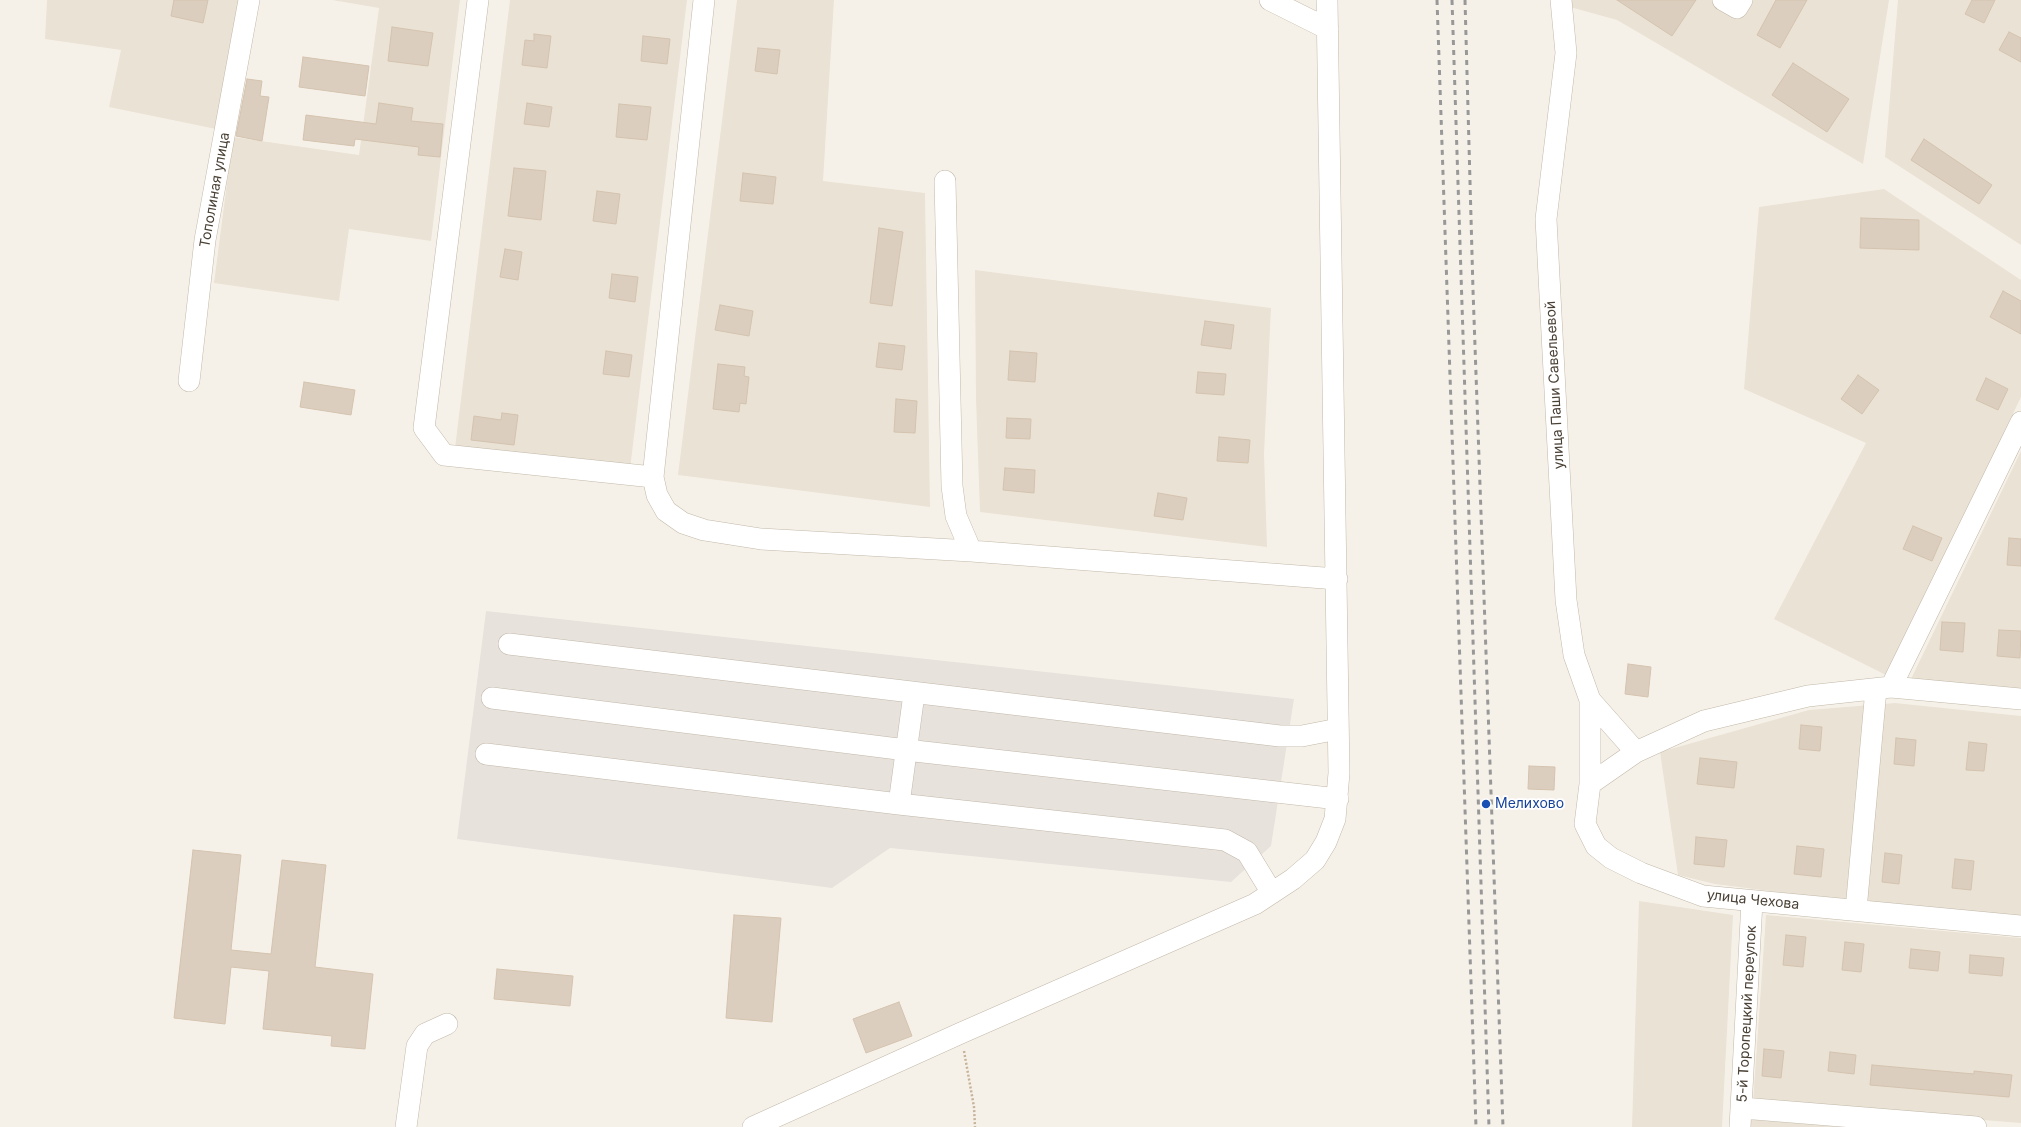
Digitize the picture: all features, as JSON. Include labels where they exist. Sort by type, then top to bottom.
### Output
[{"type":"street","name":"Тополиная улица","points":[[190,381],[205,240],[249,0]]},
{"type":"street","points":[[478,0],[424,428],[444,455],[653,477]]},
{"type":"street","points":[[704,0],[653,477],[657,495],[666,511],[683,523],[704,530],[761,539],[970,551],[1337,579]]},
{"type":"street","points":[[1270,0],[1328,29]]},
{"type":"street","points":[[753,1127],[961,1032],[1255,904],[1293,879],[1315,860],[1326,842],[1335,819],[1338,799],[1337,579],[1327,0]]},
{"type":"street","name":"улица Паши Савельевой","points":[[1561,0],[1566,53],[1546,218],[1566,600],[1574,655],[1590,700],[1636,752]]},
{"type":"street","points":[[1723,0],[1737,8],[1742,0]]},
{"type":"street","points":[[945,180],[952,486],[956,516],[970,551]]},
{"type":"street","points":[[1856,910],[1883,688],[2021,422]]},
{"type":"street","points":[[509,644],[914,694],[1280,736],[1302,736],[1338,729]]},
{"type":"street","points":[[1590,784],[1636,752],[1704,721],[1808,696],[1883,688],[2021,699]]},
{"type":"street","points":[[899,804],[914,694]]},
{"type":"street","points":[[492,698],[906,750],[1338,799]]},
{"type":"street","name":"улица Чехова","points":[[1590,700],[1590,784],[1585,824],[1596,846],[1611,858],[1641,873],[1703,896],[2021,926]]},
{"type":"street","points":[[486,754],[899,804],[1226,840],[1247,852],[1272,893]]},
{"type":"street","name":"5-й Торопецкий переулок","points":[[1741,1117],[1752,901]]},
{"type":"street","points":[[406,1127],[417,1046],[425,1034],[447,1024]]},
{"type":"street","points":[[1741,1117],[1976,1127]]},
{"type":"path","points":[[961,1032],[974,1107],[975,1127]]},
{"type":"shaded area","points":[[47,0],[239,0],[216,129],[109,107],[121,50],[45,39]]},
{"type":"shaded area","points":[[332,0],[460,0],[431,241],[349,229],[339,301],[214,283],[233,137],[359,155],[379,8]]},
{"type":"shaded area","points":[[510,0],[687,0],[630,469],[455,448]]},
{"type":"shaded area","points":[[737,0],[834,0],[823,181],[925,193],[930,507],[678,475]]},
{"type":"shaded area","points":[[1569,0],[1889,0],[1863,164],[1617,20],[1570,7]]},
{"type":"shaded area","points":[[1898,0],[2021,0],[2021,245],[1885,157]]},
{"type":"shaded area","points":[[1884,189],[2021,280],[2021,397],[1888,676],[1774,619],[1866,443],[1744,389],[1759,207]]},
{"type":"shaded area","points":[[975,270],[1271,308],[1264,454],[1267,547],[980,512],[976,399]]},
{"type":"shaded area","points":[[2021,451],[2021,692],[1910,681]]},
{"type":"shaded area","points":[[486,611],[1294,699],[1271,846],[1231,882],[890,848],[832,888],[457,839]]},
{"type":"shaded area","points":[[1895,703],[2021,716],[2021,917],[1801,895],[1715,884],[1678,875],[1660,752],[1809,710]]},
{"type":"shaded area","points":[[1639,901],[1733,915],[1722,1127],[1632,1127]]},
{"type":"shaded area","points":[[1766,915],[2021,938],[2021,1123],[1753,1102]]},
{"type":"shaded area","points":[[1746,1119],[1840,1127],[1745,1127]]},
{"type":"building","points":[[174,0],[208,0],[203,23],[171,16]]},
{"type":"building","points":[[1617,0],[1696,0],[1672,36]]},
{"type":"building","points":[[1776,0],[1807,0],[1780,48],[1757,35]]},
{"type":"building","points":[[1972,0],[1995,0],[1984,23],[1965,14]]},
{"type":"building","points":[[392,27],[433,33],[428,66],[388,61]]},
{"type":"building","points":[[2009,32],[2021,38],[2021,62],[1999,50]]},
{"type":"building","points":[[534,34],[551,36],[547,68],[522,65],[525,40],[534,41]]},
{"type":"building","points":[[643,36],[670,39],[667,64],[641,61]]},
{"type":"building","points":[[758,48],[780,50],[777,74],[755,71]]},
{"type":"building","points":[[303,57],[369,66],[365,96],[299,87]]},
{"type":"building","points":[[1793,63],[1849,99],[1827,132],[1772,95]]},
{"type":"building","points":[[247,79],[262,81],[260,96],[269,97],[262,141],[236,136]]},
{"type":"building","points":[[379,103],[413,108],[411,121],[443,124],[440,157],[418,155],[419,147],[355,139],[354,146],[303,140],[306,115],[376,124]]},
{"type":"building","points":[[527,103],[552,107],[549,127],[524,124]]},
{"type":"building","points":[[619,104],[651,107],[647,140],[616,137]]},
{"type":"building","points":[[1924,139],[1992,185],[1979,204],[1911,160]]},
{"type":"building","points":[[514,168],[546,171],[541,220],[508,216]]},
{"type":"building","points":[[743,173],[776,177],[773,204],[740,201]]},
{"type":"building","points":[[597,191],[620,194],[616,224],[593,221]]},
{"type":"building","points":[[1861,218],[1919,220],[1919,250],[1860,248]]},
{"type":"building","points":[[879,228],[903,232],[892,306],[870,303]]},
{"type":"building","points":[[505,249],[522,252],[518,280],[500,277]]},
{"type":"building","points":[[612,274],[638,277],[635,302],[609,298]]},
{"type":"building","points":[[2003,291],[2021,301],[2021,334],[1990,317]]},
{"type":"building","points":[[720,305],[753,311],[749,336],[715,330]]},
{"type":"building","points":[[1205,321],[1234,325],[1231,349],[1201,345]]},
{"type":"building","points":[[879,343],[905,346],[902,370],[876,367]]},
{"type":"building","points":[[606,351],[632,355],[629,377],[603,374]]},
{"type":"building","points":[[1010,351],[1037,353],[1035,382],[1008,380]]},
{"type":"building","points":[[718,364],[745,367],[744,376],[749,377],[746,404],[740,403],[739,412],[713,409]]},
{"type":"building","points":[[1198,372],[1226,374],[1224,395],[1196,393]]},
{"type":"building","points":[[1858,375],[1879,390],[1862,414],[1841,399]]},
{"type":"building","points":[[1986,378],[2008,389],[1998,410],[1976,400]]},
{"type":"building","points":[[304,382],[355,390],[351,415],[300,407]]},
{"type":"building","points":[[896,399],[917,401],[915,433],[894,432]]},
{"type":"building","points":[[502,413],[518,415],[514,445],[471,440],[474,416],[501,420]]},
{"type":"building","points":[[1007,418],[1031,419],[1030,439],[1006,438]]},
{"type":"building","points":[[1219,437],[1250,440],[1248,463],[1217,461]]},
{"type":"building","points":[[1005,468],[1035,470],[1034,493],[1003,490]]},
{"type":"building","points":[[1158,493],[1187,498],[1183,520],[1154,516]]},
{"type":"building","points":[[1913,526],[1942,538],[1932,561],[1903,549]]},
{"type":"building","points":[[2009,538],[2021,539],[2021,566],[2007,565]]},
{"type":"building","points":[[1942,622],[1965,623],[1963,652],[1940,650]]},
{"type":"building","points":[[1999,630],[2021,631],[2020,658],[1997,656]]},
{"type":"building","points":[[1628,664],[1651,667],[1648,697],[1625,694]]},
{"type":"building","points":[[1801,725],[1822,727],[1820,751],[1799,749]]},
{"type":"building","points":[[1896,738],[1916,740],[1914,766],[1894,764]]},
{"type":"building","points":[[1969,742],[1987,744],[1984,771],[1966,770]]},
{"type":"building","points":[[1700,758],[1737,762],[1734,788],[1697,784]]},
{"type":"building","points":[[1529,766],[1555,767],[1554,790],[1528,789]]},
{"type":"building","points":[[1696,837],[1727,840],[1724,867],[1694,864]]},
{"type":"building","points":[[1797,846],[1824,849],[1821,877],[1794,874]]},
{"type":"building","points":[[193,850],[241,855],[231,950],[271,954],[282,860],[326,865],[315,967],[373,974],[365,1049],[331,1046],[332,1036],[263,1029],[269,971],[231,967],[225,1024],[174,1018]]},
{"type":"building","points":[[1885,853],[1902,855],[1899,884],[1882,882]]},
{"type":"building","points":[[1955,859],[1974,861],[1971,890],[1952,888]]},
{"type":"building","points":[[734,915],[781,918],[772,1022],[726,1018]]},
{"type":"building","points":[[1786,935],[1806,937],[1803,967],[1783,965]]},
{"type":"building","points":[[1845,942],[1864,944],[1861,972],[1842,970]]},
{"type":"building","points":[[1911,949],[1940,952],[1938,971],[1909,968]]},
{"type":"building","points":[[1970,955],[2004,958],[2002,976],[1969,973]]},
{"type":"building","points":[[497,969],[573,976],[570,1006],[494,999]]},
{"type":"building","points":[[899,1002],[912,1036],[866,1053],[853,1019]]},
{"type":"building","points":[[1764,1049],[1784,1051],[1781,1078],[1762,1076]]},
{"type":"building","points":[[1830,1052],[1856,1055],[1854,1074],[1828,1071]]},
{"type":"building","points":[[1872,1065],[1974,1074],[1974,1071],[2012,1075],[2009,1097],[1870,1085]]},
{"type":"railway","points":[[1437,0],[1476,1127]]},
{"type":"railway","points":[[1452,0],[1489,1127]]},
{"type":"railway","points":[[1465,0],[1473,290],[1503,1127]]},
{"type":"place","name":"Мелихово","points":[[1486,804]]}]
